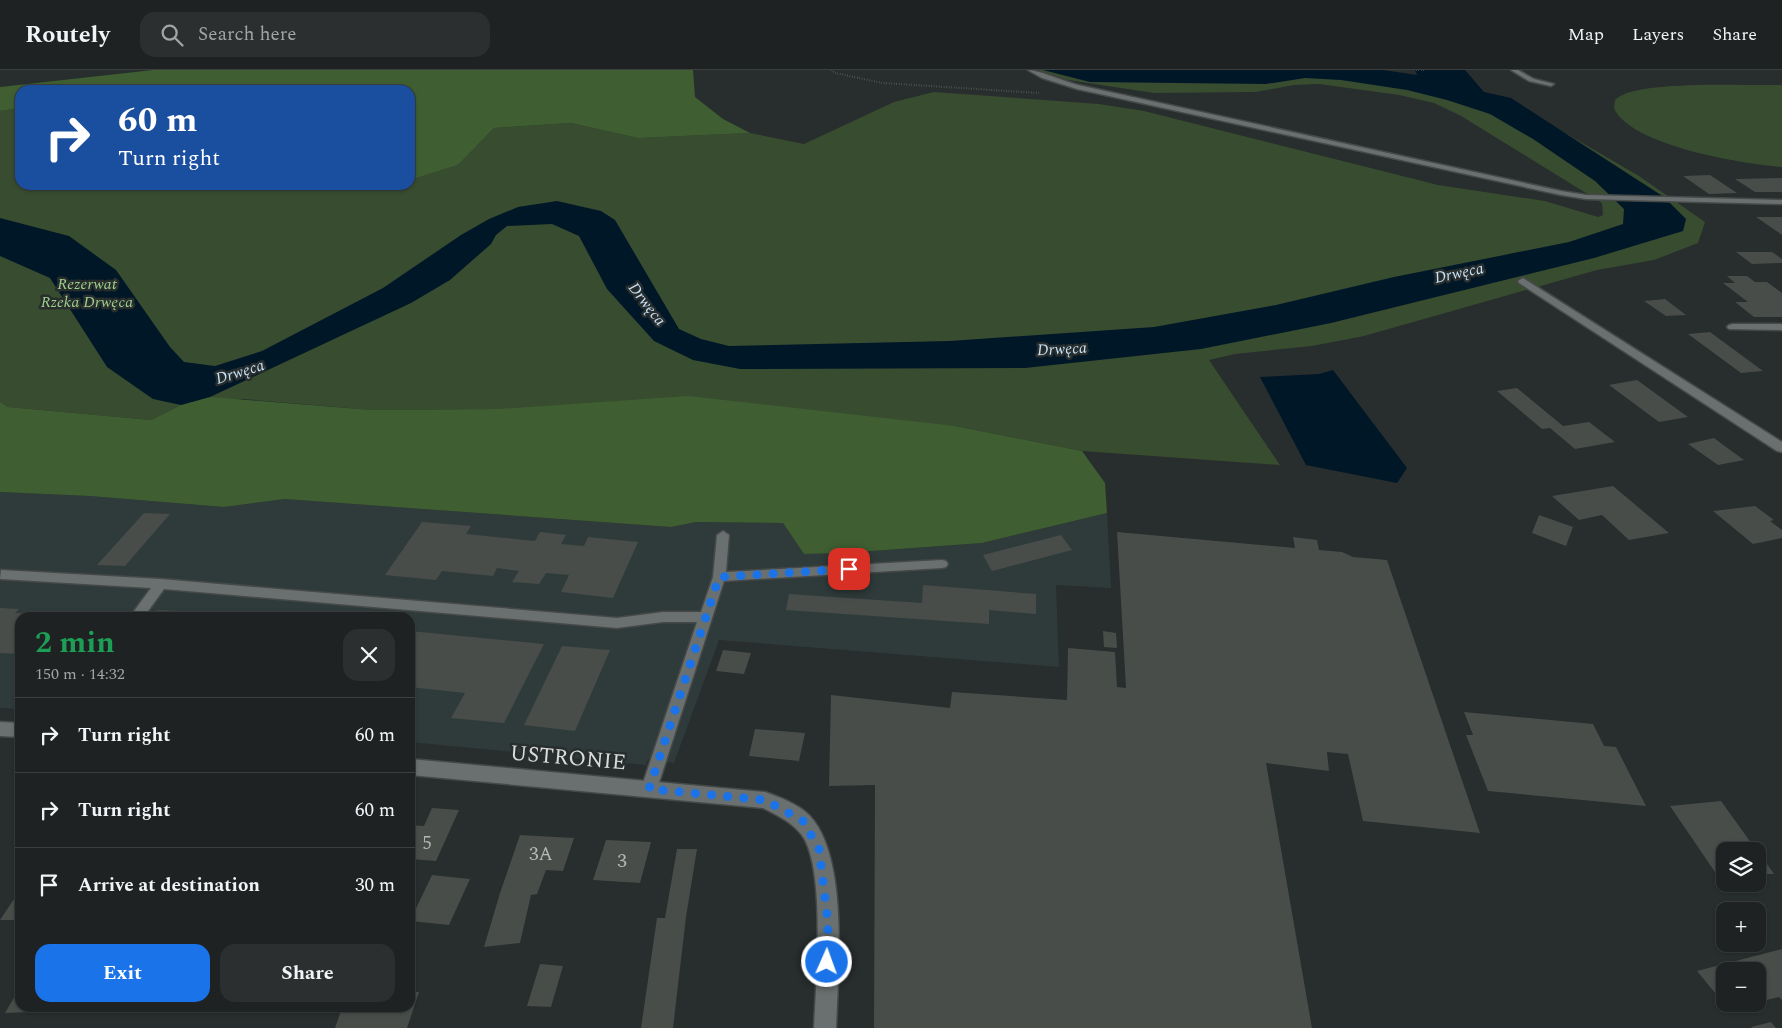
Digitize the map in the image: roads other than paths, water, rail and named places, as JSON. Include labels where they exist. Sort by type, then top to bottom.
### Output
[{"type":"street","points":[[1523,281],[1782,448]]},
{"type":"street","points":[[1732,327],[1782,327]]},
{"type":"street","points":[[0,729],[15,730]]},
{"type":"street","name":"USTRONIE","points":[[415,766],[765,800],[803,821],[819,849],[828,923],[825,1028]]},
{"type":"lane","points":[[1031,70],[1077,87],[1586,197],[1782,202]]},
{"type":"lane","points":[[1514,70],[1525,78],[1538,83],[1551,84]]},
{"type":"lane","points":[[649,789],[704,617],[719,577],[723,535]]},
{"type":"lane","points":[[719,577],[942,564]]},
{"type":"lane","points":[[1,575],[161,584],[617,623],[663,617],[704,617]]},
{"type":"lane","points":[[140,612],[161,584]]},
{"type":"water","name":"Drwęca","points":[[1043,70],[1383,70],[1417,75],[1415,70],[1465,70],[1484,92],[1511,98],[1664,197],[1686,219],[1683,231],[1594,258],[1331,323],[1201,349],[1025,368],[740,369],[693,360],[654,341],[607,289],[579,236],[552,224],[507,226],[496,235],[491,244],[450,280],[411,303],[210,397],[181,405],[153,399],[107,367],[50,278],[0,256],[0,218],[69,236],[116,270],[170,347],[184,362],[215,366],[262,351],[383,288],[461,235],[489,219],[518,207],[557,201],[601,211],[615,220],[679,329],[701,339],[729,346],[950,341],[1154,327],[1276,305],[1394,277],[1569,242],[1623,224],[1624,209],[1595,181],[1533,139],[1490,114],[1447,100],[1407,90],[1341,80],[1305,78],[1266,84],[1090,82]]},
{"type":"water","points":[[1333,370],[1407,468],[1397,483],[1306,465],[1260,377],[1319,374]]},
{"type":"park label","name":"Rezerwat Rzeka Drwęca","points":[[87,293]]}]
